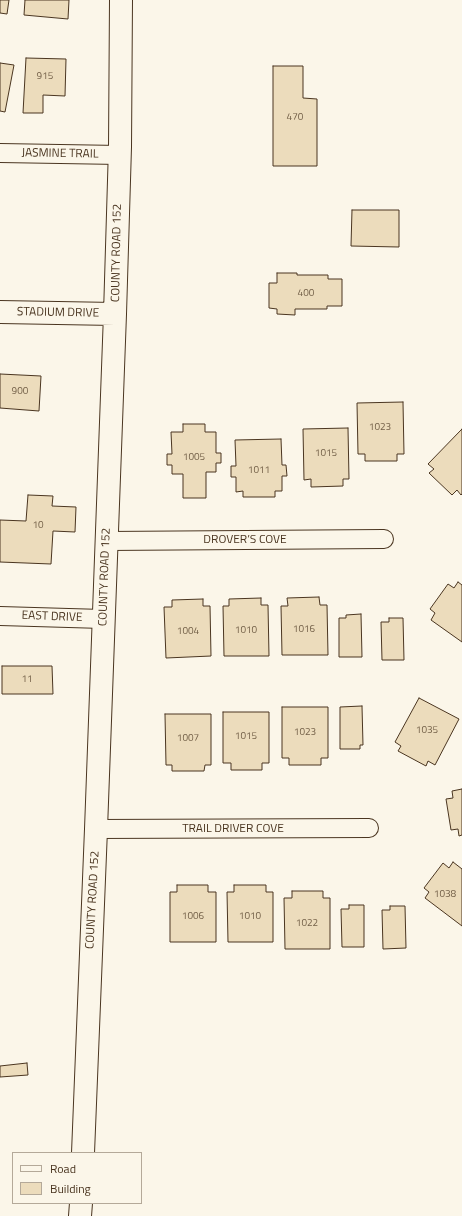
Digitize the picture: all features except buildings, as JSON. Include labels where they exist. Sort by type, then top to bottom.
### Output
[{"type":"street","name":"COUNTY ROAD 152","points":[[83,1152],[116,314],[120,155],[121,0]]},
{"type":"street","name":"JASMINE TRAIL","points":[[0,153],[120,155]]},
{"type":"street","name":"STADIUM DRIVE","points":[[0,312],[116,314]]},
{"type":"street","name":"DROVER’S COVE","points":[[107,541],[384,539]]},
{"type":"street","name":"EAST DRIVE","points":[[0,616],[103,619]]},
{"type":"street","name":"TRAIL DRIVER COVE","points":[[96,829],[369,828]]},
{"type":"street","points":[[80,1216],[81,1204]]}]
